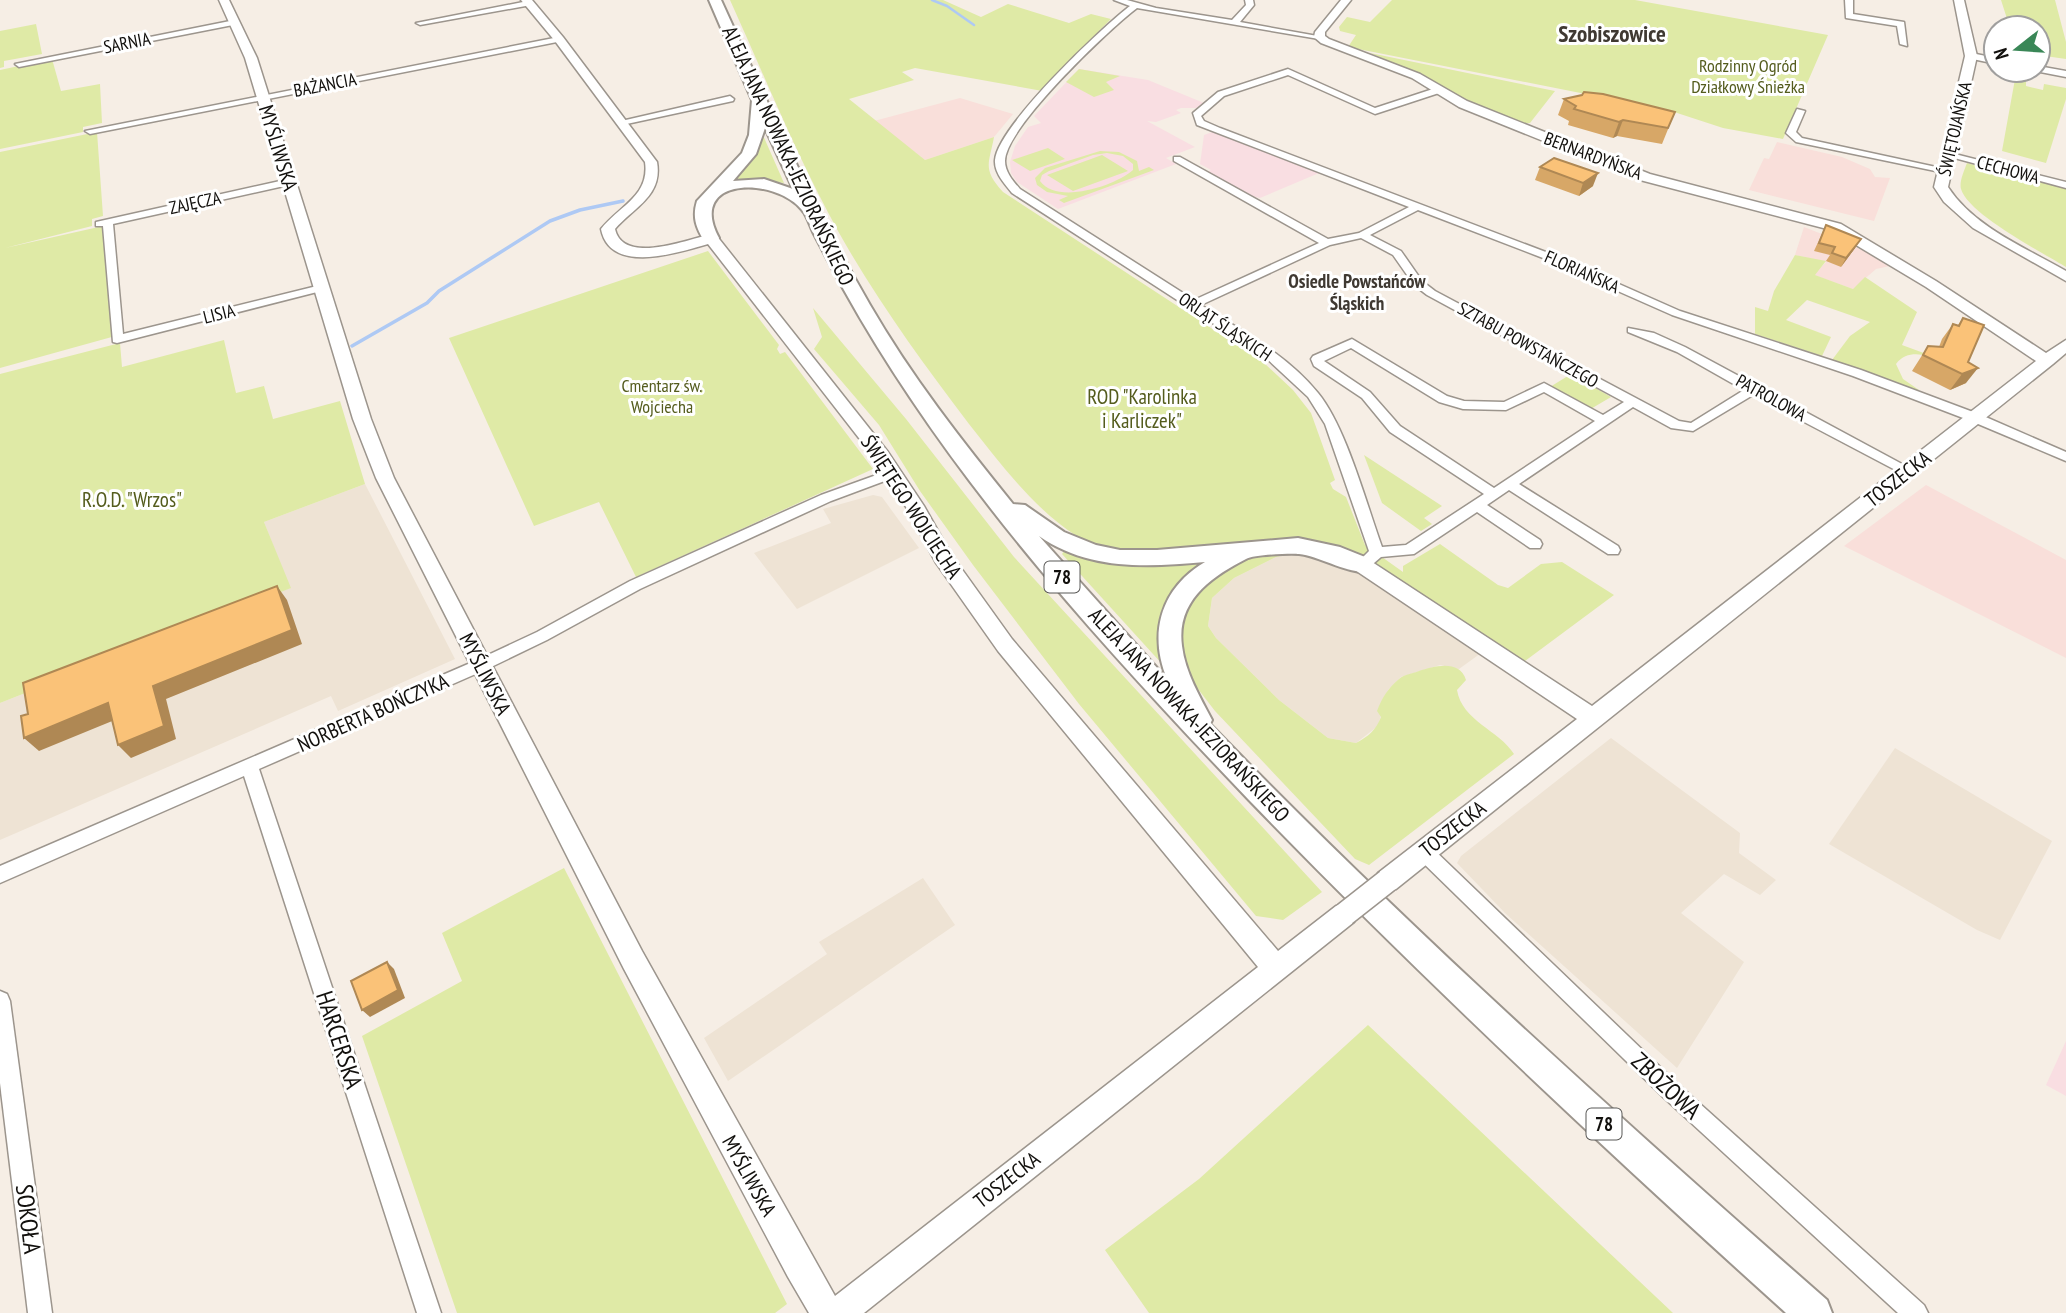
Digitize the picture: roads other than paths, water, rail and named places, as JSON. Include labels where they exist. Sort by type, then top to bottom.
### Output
[{"type":"main road","name":"ALEJA JANA NOWAKA-JEZIORAŃSKIEGO","points":[[715,0],[839,269],[889,350],[992,493],[1037,548],[1209,741],[1346,880],[1517,1045],[1814,1313]]},
{"type":"main road","points":[[711,238],[699,217],[702,205],[750,153],[755,143],[759,99]]},
{"type":"main road","points":[[712,193],[744,182],[771,183],[809,207]]},
{"type":"main road","points":[[992,493],[1056,537],[1091,552],[1120,558],[1157,558],[1298,546],[1369,558]]},
{"type":"main road","points":[[1209,741],[1173,660],[1169,644],[1170,628],[1177,603],[1192,582],[1213,565],[1256,548]]},
{"type":"street","name":"MYŚLIWSKA","points":[[224,0],[251,58],[370,443],[400,508],[665,1021],[827,1313]]},
{"type":"street","name":"BERNARDYŃSKA","points":[[1118,0],[1319,37],[1416,76],[1462,104],[1645,177],[1836,227],[1950,295],[2048,361]]},
{"type":"street","points":[[1234,23],[1250,5],[1249,0]]},
{"type":"street","points":[[1319,37],[1346,0]]},
{"type":"street","points":[[1849,0],[1849,16],[1901,24],[1904,44]]},
{"type":"street","name":"ŚWIĘTOJAŃSKA","points":[[1959,0],[1971,56],[1941,187],[1954,205],[2006,242],[2066,277]]},
{"type":"street","points":[[420,23],[527,1],[559,38],[648,156],[653,179],[642,198],[608,229],[607,237],[612,244],[631,252],[645,253],[711,238]]},
{"type":"street","name":"ORLĄT ŚLĄSKICH","points":[[1136,5],[1030,110],[1004,144],[1000,168],[1016,191],[1269,354],[1313,395],[1331,424],[1369,558]]},
{"type":"street","name":"SARNIA","points":[[19,64],[235,22]]},
{"type":"street","name":"BAŻANCIA","points":[[90,131],[559,38]]},
{"type":"street","points":[[1971,56],[1982,58]]},
{"type":"street","name":"FLORIAŃSKA","points":[[1439,90],[1375,111],[1288,72],[1221,94],[1196,115],[1200,123],[1547,256],[1641,299],[1976,418],[2066,457]]},
{"type":"street","points":[[622,122],[730,99]]},
{"type":"street","points":[[1800,111],[1791,133],[1798,140],[1945,170]]},
{"type":"street","name":"CECHOWA","points":[[1950,155],[2066,185]]},
{"type":"street","points":[[1177,159],[1327,243]]},
{"type":"street","name":"ZAJĘCZA","points":[[117,340],[104,223],[289,182]]},
{"type":"street","points":[[1193,305],[1327,243],[1362,235],[1417,207]]},
{"type":"street","name":"SZTABU POWSTAŃCZEGO","points":[[1362,235],[1396,253],[1418,283],[1431,293],[1676,425],[1693,426],[1753,390]]},
{"type":"street","name":"ŚWIĘTEGO WOJCIECHA","points":[[711,238],[893,472],[943,558],[1005,645],[1276,969]]},
{"type":"street","name":"LISIA","points":[[117,340],[321,288]]},
{"type":"street","name":"PATROLOWA","points":[[1632,330],[1672,344],[1753,390],[1908,471]]},
{"type":"street","name":"SZTABU POWSTAŃCZEGO","points":[[1494,494],[1395,429],[1366,395],[1318,363],[1317,359],[1352,343],[1453,403],[1506,406],[1544,387],[1604,421]]},
{"type":"street","name":"TOSZECKA","points":[[839,1313],[2066,345]]},
{"type":"street","name":"SZTABU POWSTAŃCZEGO","points":[[1369,558],[1409,550],[1632,402]]},
{"type":"street","name":"NORBERTA BOŃCZYKA","points":[[0,874],[250,768],[481,665],[542,636],[635,585],[826,498],[893,472]]},
{"type":"street","points":[[1509,484],[1613,550]]},
{"type":"street","points":[[1477,505],[1535,544]]},
{"type":"street","points":[[1369,558],[1593,719]]},
{"type":"street","name":"HARCERSKA","points":[[250,768],[429,1313]]},
{"type":"street","name":"ZBOŻOWA","points":[[1424,852],[1671,1091],[1916,1313]]},
{"type":"street","name":"SOKOŁA","points":[[0,1001],[40,1313]]},
{"type":"waterway","points":[[932,0],[947,6],[974,25]]},
{"type":"waterway","points":[[352,346],[427,303],[439,291],[550,221],[580,210],[623,201]]},
{"type":"district","name":"Szobiszowice","points":[[1612,34]]},
{"type":"district","name":"Osiedle Powstańców Śląskich","points":[[1357,292]]},
{"type":"park label","name":"Rodzinny Ogród Działkowy Śnieżka","points":[[1748,76]]},
{"type":"park label","name":"Cmentarz św. Wojciecha","points":[[662,396]]},
{"type":"park label","name":"ROD \"Karolinka i Karliczek\"","points":[[1142,409]]},
{"type":"park label","name":"R.O.D. \"Wrzos\"","points":[[132,500]]}]
